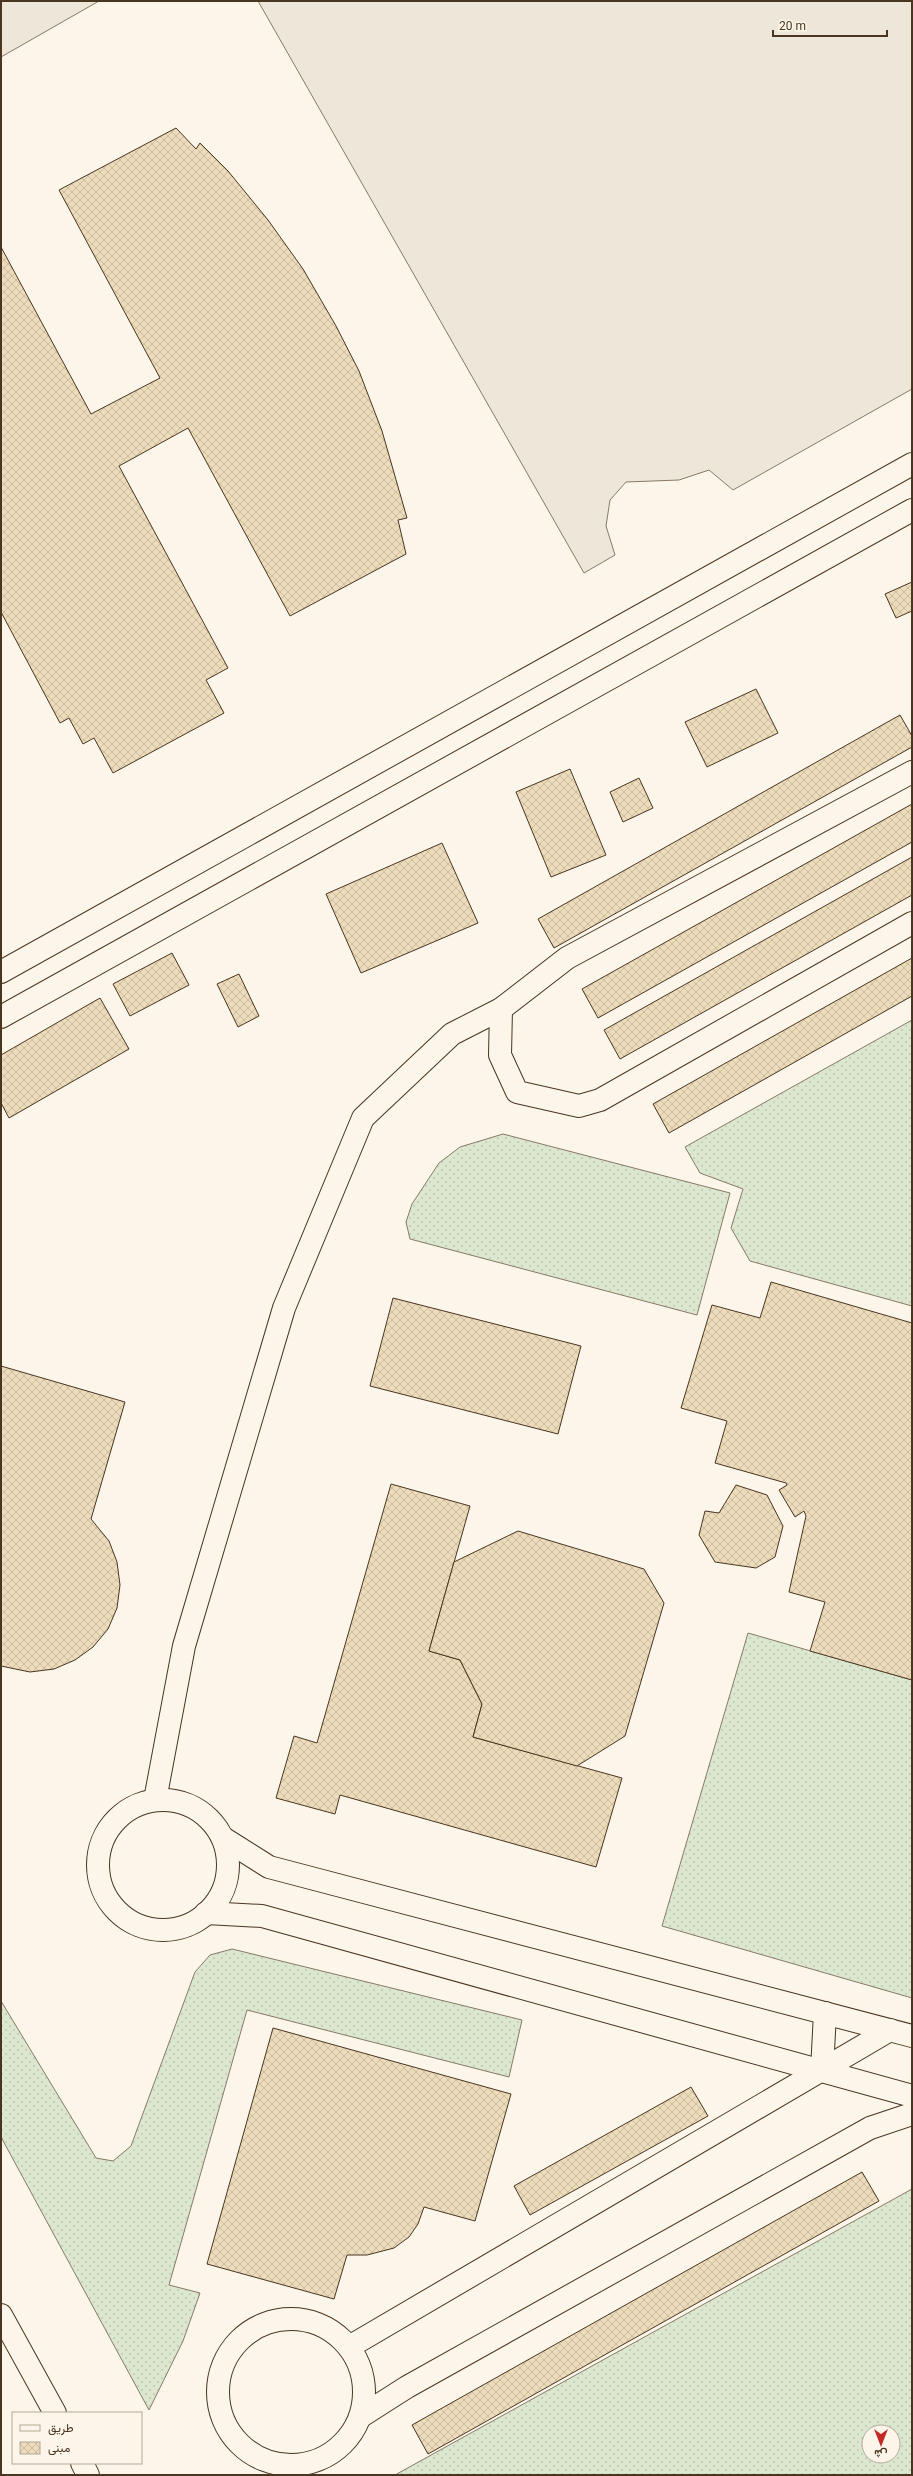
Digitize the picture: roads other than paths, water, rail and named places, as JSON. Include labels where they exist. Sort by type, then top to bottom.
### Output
[{"type":"street","points":[[1,972],[912,464]]},
{"type":"street","points":[[1,1017],[912,510]]},
{"type":"street","points":[[155,1800],[184,1646],[284,1308],[363,1118],[452,1034],[501,1009],[567,958],[912,772]]},
{"type":"street","points":[[501,1009],[500,1055],[517,1092],[579,1106],[600,1100],[912,923]]},
{"type":"street","points":[[155,1800],[176,1800],[195,1808],[212,1821],[223,1838],[228,1860],[226,1882],[217,1902],[206,1913],[182,1928],[159,1929],[138,1925],[119,1913],[105,1895],[98,1874],[98,1854],[105,1834],[118,1818],[135,1806],[155,1800]]},
{"type":"street","points":[[223,1838],[269,1868],[912,2036]]},
{"type":"street","points":[[206,1913],[262,1916],[912,2096]]},
{"type":"street","points":[[822,2070],[825,2013]]},
{"type":"street","points":[[350,2347],[890,2030]]},
{"type":"street","points":[[360,2416],[407,2387],[870,2128],[912,2114]]},
{"type":"street","points":[[1,2315],[54,2412]]},
{"type":"street","points":[[285,2319],[309,2320],[331,2331],[350,2347],[361,2368],[365,2392],[360,2416],[348,2438],[330,2454],[308,2463],[284,2465],[260,2459],[240,2446],[225,2426],[217,2403],[218,2379],[226,2356],[241,2337],[261,2324],[285,2319]]},
{"type":"street","points":[[82,2464],[88,2475]]}]
